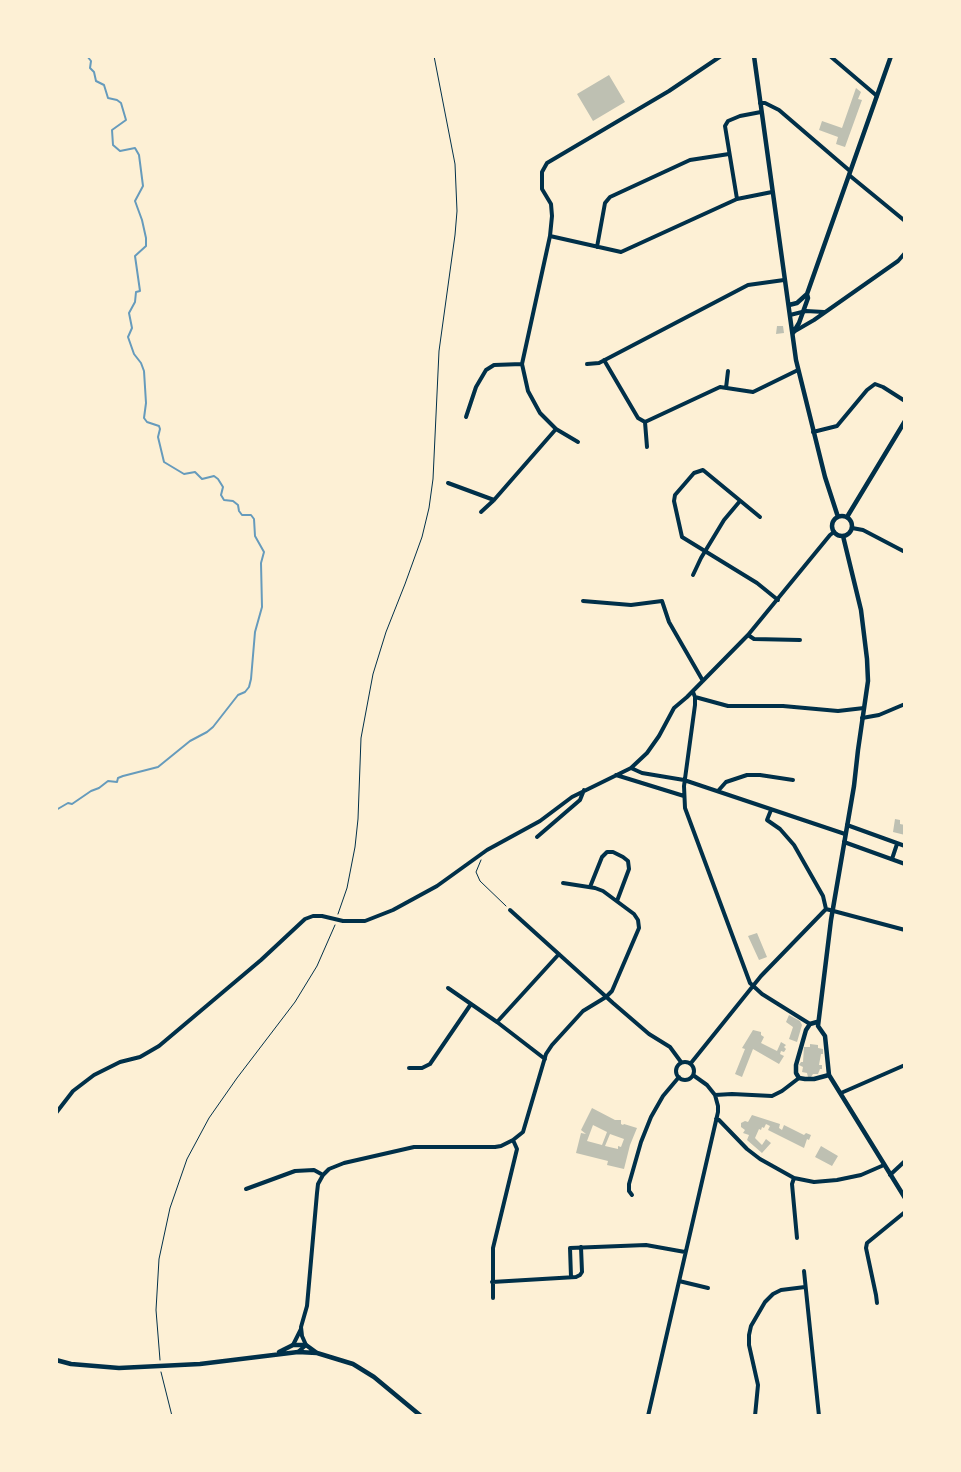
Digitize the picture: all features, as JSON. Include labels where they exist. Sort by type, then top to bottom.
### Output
[{"type":"street","points":[[578,442],[556,429],[540,413],[528,391],[522,364],[550,236],[551,204],[542,189],[542,172],[547,164],[677,86],[721,56]]},
{"type":"street","points":[[754,56],[798,370],[825,477],[838,518]]},
{"type":"street","points":[[830,56],[877,96]]},
{"type":"street","points":[[793,333],[808,298],[807,294],[891,56]]},
{"type":"street","points":[[760,103],[765,103],[779,110],[905,221]]},
{"type":"street","points":[[737,199],[725,126],[728,121],[740,116],[762,112]]},
{"type":"street","points":[[597,247],[605,203],[610,197],[690,160],[730,154]]},
{"type":"street","points":[[550,236],[622,252],[737,199],[772,192]]},
{"type":"street","points":[[793,333],[898,261],[905,253]]},
{"type":"street","points":[[587,364],[604,360],[748,285],[784,280]]},
{"type":"street","points":[[789,305],[797,303],[807,294]]},
{"type":"street","points":[[790,315],[803,312],[824,312]]},
{"type":"street","points":[[604,360],[638,418],[645,422]]},
{"type":"street","points":[[466,417],[476,387],[486,370],[494,365],[522,364]]},
{"type":"street","points":[[645,422],[720,387],[754,392],[798,370]]},
{"type":"street","points":[[726,388],[728,371]]},
{"type":"street","points":[[813,432],[838,426],[867,390],[875,384],[905,401]]},
{"type":"street","points":[[847,517],[905,421]]},
{"type":"street","points":[[645,422],[647,447]]},
{"type":"street","points":[[481,512],[494,500],[556,429]]},
{"type":"street","points":[[760,517],[703,470],[698,470],[694,473],[675,494],[674,501],[682,538],[757,583],[778,600]]},
{"type":"street","points":[[448,483],[494,500]]},
{"type":"street","points":[[693,575],[704,552],[724,520],[740,501]]},
{"type":"street","points":[[847,517],[852,523],[850,533],[838,536],[834,532],[833,524],[838,518],[847,517]]},
{"type":"street","points":[[852,528],[863,530],[905,552]]},
{"type":"street","points":[[56,1113],[73,1091],[94,1074],[120,1062],[140,1057],[159,1046],[261,960],[305,919],[313,916],[322,916],[354,922],[375,918],[437,886],[487,850],[540,821],[572,797],[631,768],[647,753],[659,736],[674,708],[693,692],[748,635],[834,532]]},
{"type":"street","points":[[843,536],[858,596],[868,659],[868,681],[854,786],[832,911],[817,1022],[825,1036],[829,1075],[905,1198]]},
{"type":"street","points":[[583,601],[631,605],[662,601],[669,622],[703,681]]},
{"type":"street","points":[[748,635],[754,639],[800,640]]},
{"type":"street","points":[[693,692],[695,697],[693,725],[684,780],[685,808],[752,987],[810,1024]]},
{"type":"street","points":[[695,697],[728,706],[783,706],[838,711],[864,708]]},
{"type":"street","points":[[862,718],[879,715],[905,704]]},
{"type":"street","points":[[631,768],[642,773],[684,780],[845,834]]},
{"type":"street","points":[[616,775],[684,796]]},
{"type":"street","points":[[718,791],[726,782],[747,775],[792,780]]},
{"type":"street","points":[[537,837],[580,800],[584,790]]},
{"type":"street","points":[[771,810],[767,820],[780,829],[794,845],[822,896],[826,909]]},
{"type":"street","points":[[847,825],[905,846]]},
{"type":"street","points":[[844,842],[905,864]]},
{"type":"street","points":[[892,859],[897,844]]},
{"type":"street","points":[[590,887],[602,857],[606,852],[613,852],[623,857],[628,862],[629,869],[616,901]]},
{"type":"street","points":[[293,1345],[302,1327],[307,1306],[318,1184],[323,1175],[344,1163],[414,1147],[494,1147],[513,1140],[522,1132],[544,1059],[552,1045],[583,1011],[606,997],[612,991],[639,928],[638,920],[634,914],[603,891],[563,883]]},
{"type":"street","points":[[691,1064],[752,987],[826,909]]},
{"type":"street","points":[[826,909],[905,930]]},
{"type":"street","points":[[510,910],[649,1034],[670,1047],[682,1062],[691,1064],[694,1068],[694,1075]]},
{"type":"street","points":[[497,1022],[559,954]]},
{"type":"street","points":[[448,988],[497,1022],[544,1059]]},
{"type":"street","points":[[409,1068],[422,1068],[430,1064],[471,1004]]},
{"type":"street","points":[[799,1078],[796,1074],[796,1065],[806,1030],[810,1024],[817,1022]]},
{"type":"street","points":[[682,1062],[676,1069],[679,1077],[687,1080],[694,1075]]},
{"type":"street","points":[[841,1093],[905,1065]]},
{"type":"street","points":[[648,1416],[718,1106],[715,1096],[707,1085],[694,1075]]},
{"type":"street","points":[[715,1096],[732,1094],[772,1096],[799,1078],[814,1079],[829,1075]]},
{"type":"street","points":[[632,1196],[629,1191],[631,1179],[641,1142],[651,1116],[663,1096],[679,1077]]},
{"type":"street","points":[[716,1119],[760,1160],[794,1178],[814,1182],[837,1180],[861,1175],[884,1165]]},
{"type":"street","points":[[493,1298],[493,1248],[517,1149],[513,1140]]},
{"type":"street","points":[[890,1175],[905,1160]]},
{"type":"street","points":[[246,1188],[295,1172],[314,1170],[323,1175]]},
{"type":"street","points":[[794,1178],[792,1184],[797,1238]]},
{"type":"street","points":[[877,1303],[866,1248],[868,1243],[905,1212]]},
{"type":"street","points":[[571,1277],[570,1248],[646,1245],[686,1252]]},
{"type":"street","points":[[492,1282],[580,1275],[582,1272],[581,1247]]},
{"type":"street","points":[[804,1271],[819,1416]]},
{"type":"street","points":[[679,1280],[708,1288]]},
{"type":"street","points":[[756,1416],[758,1385],[750,1345],[751,1326],[765,1302],[773,1294],[781,1290],[805,1287]]},
{"type":"street","points":[[302,1327],[302,1336],[306,1344],[317,1354]]},
{"type":"street","points":[[273,1354],[293,1345],[306,1344]]},
{"type":"street","points":[[298,1352],[306,1344]]},
{"type":"street","points":[[56,1360],[90,1366],[145,1368],[200,1364],[273,1354],[298,1352],[317,1354],[353,1364],[363,1369],[421,1416]]},
{"type":"path","points":[[343,902],[355,847],[361,738],[373,674],[386,632],[422,537],[433,479],[439,351],[457,211],[455,164],[434,56]]},
{"type":"path","points":[[487,850],[476,872],[484,886],[510,910]]},
{"type":"path","points":[[160,1361],[156,1310],[159,1259],[170,1208],[187,1159],[209,1118],[295,1002],[309,980],[330,936]]},
{"type":"path","points":[[161,1372],[172,1416]]},
{"type":"building","points":[[609,75],[625,102],[593,121],[577,94]]},
{"type":"building","points":[[856,88],[861,92],[858,99],[862,100],[845,147],[836,144],[838,137],[819,130],[822,121],[842,128]]},
{"type":"building","points":[[777,326],[783,326],[784,333],[776,334]]},
{"type":"building","points":[[895,819],[900,820],[900,824],[905,825],[905,835],[893,832]]},
{"type":"building","points":[[757,933],[767,957],[759,960],[748,936]]},
{"type":"building","points":[[789,1015],[800,1021],[802,1025],[797,1042],[789,1039],[793,1027],[786,1022]]},
{"type":"building","points":[[753,1030],[761,1032],[761,1035],[764,1037],[761,1043],[777,1051],[781,1042],[786,1045],[784,1047],[786,1049],[784,1052],[781,1051],[780,1054],[784,1056],[779,1064],[753,1049],[742,1077],[735,1074],[745,1049],[742,1048]]},
{"type":"building","points":[[810,1044],[818,1045],[818,1048],[823,1049],[823,1054],[821,1054],[819,1065],[822,1065],[822,1069],[820,1069],[818,1074],[808,1077],[807,1073],[802,1072],[803,1067],[799,1065],[803,1062],[804,1047],[810,1047]]},
{"type":"building","points":[[592,1108],[615,1120],[621,1120],[623,1125],[637,1128],[630,1145],[624,1169],[607,1165],[608,1161],[576,1153],[581,1133],[586,1134],[581,1130]],"holes":[[[593,1125],[607,1132],[602,1145],[587,1141]],[[610,1134],[624,1139],[621,1147],[618,1146],[618,1149],[605,1146]]]},
{"type":"building","points":[[752,1115],[780,1124],[779,1128],[782,1130],[784,1125],[804,1135],[806,1133],[811,1135],[809,1140],[807,1139],[804,1148],[768,1130],[770,1126],[766,1124],[764,1128],[759,1129],[755,1138],[762,1145],[766,1139],[771,1143],[762,1153],[747,1140],[749,1135],[743,1133],[745,1130],[741,1127],[741,1123],[748,1122]]},
{"type":"building","points":[[821,1146],[838,1156],[832,1166],[815,1157]]},
{"type":"waterway","points":[[56,810],[68,803],[72,804],[108,781],[117,782],[118,778],[123,776],[158,767],[190,741],[213,727],[238,695],[245,692],[249,687],[255,632],[262,607],[261,563],[264,552],[255,536],[254,519],[251,515],[242,515],[238,505],[233,501],[224,500],[221,495],[223,487],[214,476],[202,479],[195,472],[184,474],[164,462],[158,437],[159,426],[147,422],[144,418],[146,403],[144,371],[134,354],[128,337],[132,328],[129,313],[135,302],[136,292],[140,291],[135,256],[146,246],[142,220],[135,201],[143,186],[139,155],[135,148],[120,151],[113,145],[112,130],[126,120],[121,103],[108,98],[104,85],[96,81],[94,72],[90,68],[91,61],[87,56]]}]
